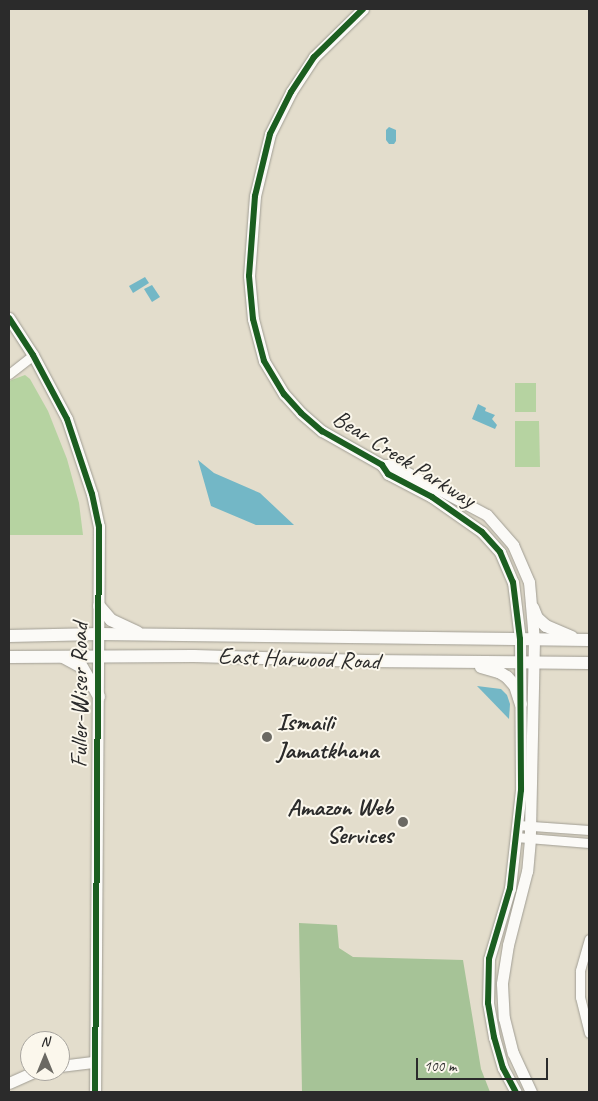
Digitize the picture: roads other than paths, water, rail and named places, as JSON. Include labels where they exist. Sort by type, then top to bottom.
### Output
[{"type":"main road","points":[[99,606],[118,625],[147,635]]},
{"type":"main road","points":[[532,608],[537,618],[546,626],[585,640]]},
{"type":"main road","name":"East Harwood Road","points":[[9,636],[99,634],[585,640]]},
{"type":"main road","points":[[241,657],[242,636]]},
{"type":"main road","name":"East Harwood Road","points":[[9,657],[99,655],[589,663]]},
{"type":"main road","points":[[60,656],[82,668],[99,696]]},
{"type":"main road","points":[[443,662],[499,672],[515,686],[521,704]]},
{"type":"street","name":"Bear Creek Parkway","points":[[363,9],[314,57],[291,92],[270,134],[255,196],[249,276],[253,319],[264,362],[284,394],[301,413],[322,431],[382,464],[394,465],[487,515],[502,530],[519,556],[529,582],[534,640],[527,663],[521,704],[521,790],[518,825],[510,888],[490,959],[488,1003],[494,1037],[503,1068],[516,1092]]},
{"type":"street","name":"Fuller-Wiser Road","points":[[9,318],[33,354],[67,419],[92,494],[99,526],[98,983],[95,1092]]},
{"type":"street","points":[[9,374],[33,354]]},
{"type":"street","name":"Bear Creek Parkway","points":[[382,464],[388,474],[417,488],[475,526],[500,552],[513,582],[520,640],[527,663],[530,839],[527,871],[508,945],[502,984],[504,1018],[513,1054],[531,1092]]},
{"type":"street","points":[[518,825],[589,830]]},
{"type":"street","points":[[516,837],[589,843]]},
{"type":"street","points":[[589,939],[580,971],[580,997],[589,1033]]},
{"type":"street","points":[[70,1065],[95,1062]]},
{"type":"water","points":[[389,127],[396,130],[396,141],[394,144],[389,144],[386,140],[386,130]]},
{"type":"water","points":[[145,277],[149,283],[133,293],[129,286]]},
{"type":"water","points":[[152,285],[160,297],[152,302],[144,289]]},
{"type":"water","points":[[478,404],[486,408],[485,411],[495,415],[492,419],[497,425],[495,429],[472,419]]},
{"type":"water","points":[[198,460],[214,473],[260,493],[294,525],[256,525],[211,506]]},
{"type":"water","points":[[477,686],[501,689],[507,695],[510,704],[509,719]]},
{"type":"place","name":"Ismaili Jamatkhana","points":[[267,737]]},
{"type":"place","name":"Amazon Web Services","points":[[403,822]]}]
